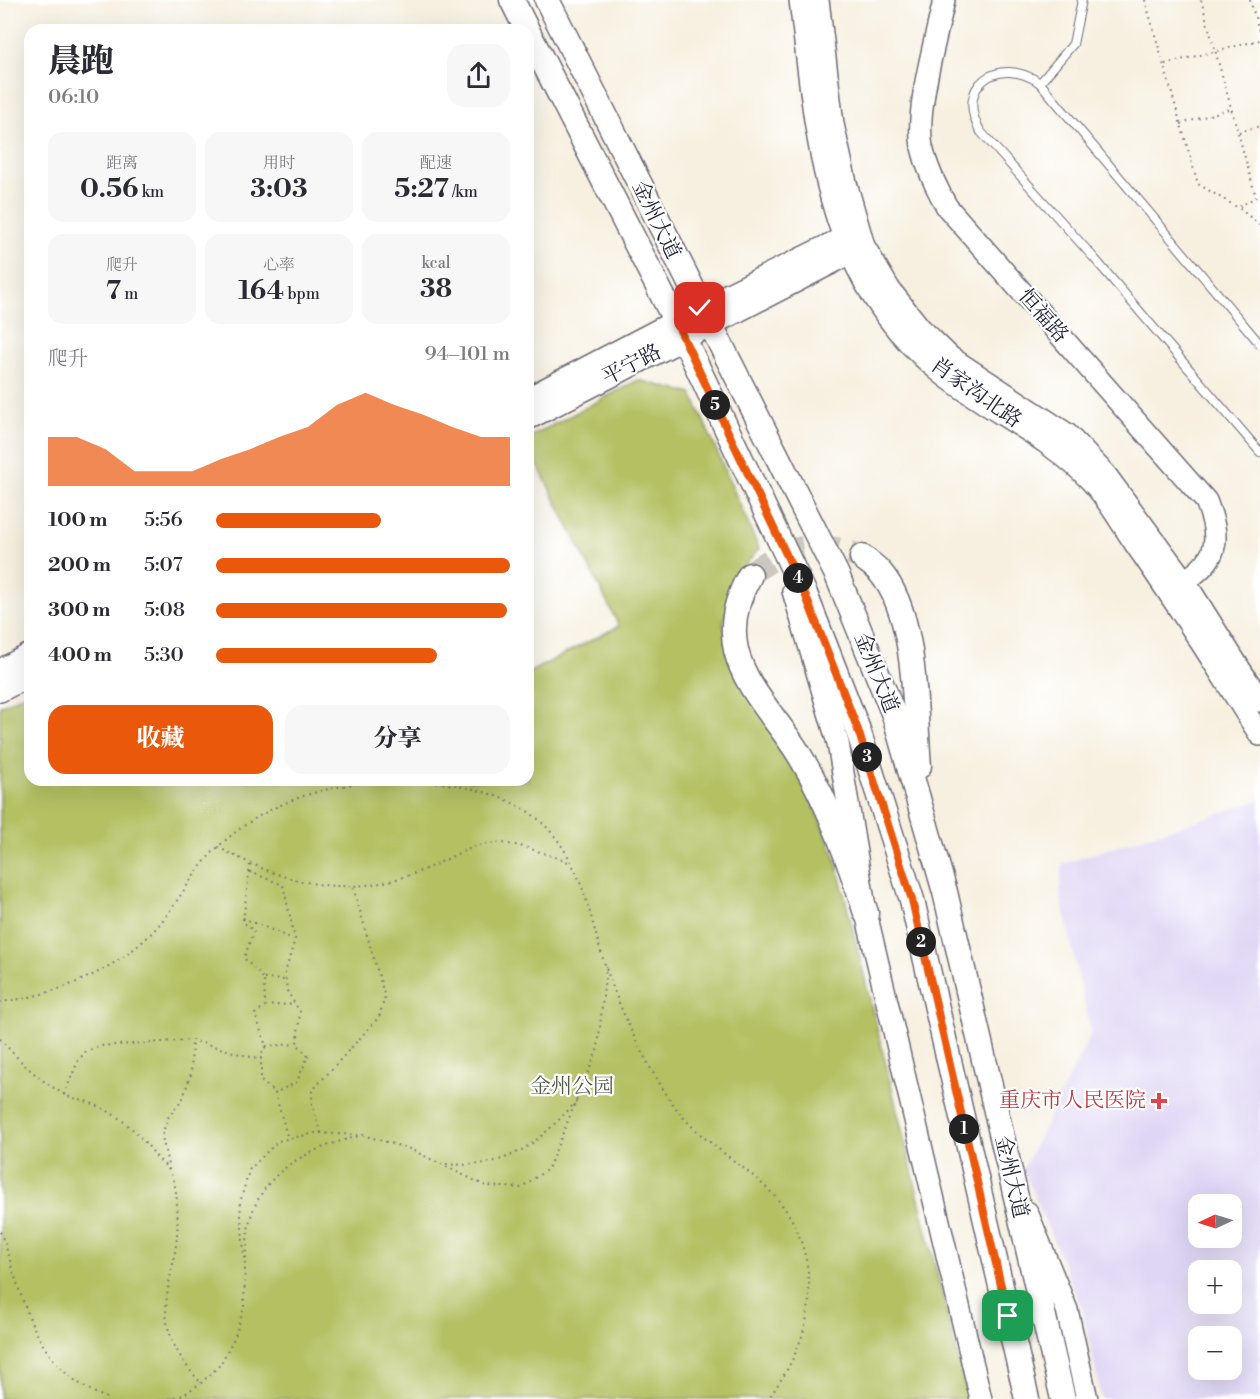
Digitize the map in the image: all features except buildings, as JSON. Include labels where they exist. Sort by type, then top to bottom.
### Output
[{"type":"main road","name":"金州大道","points":[[512,0],[524,24]]},
{"type":"main road","name":"金州大道","points":[[547,0],[704,316],[837,575],[894,715],[945,892],[1063,1399]]},
{"type":"main road","name":"肖家沟北路","points":[[800,0],[816,130],[853,242],[920,328],[950,357],[1067,434],[1105,474],[1177,587],[1260,735]]},
{"type":"main road","name":"肖家沟北路","points":[[818,0],[833,124],[853,242]]},
{"type":"main road","name":"恒福路","points":[[944,0],[922,110],[921,144],[929,175],[947,207],[1206,501],[1214,520],[1215,541],[1210,560],[1200,572],[1177,587]]},
{"type":"main road","name":"金州大道","points":[[534,45],[680,330],[773,526],[805,594],[858,730],[912,900],[1027,1399]]},
{"type":"main road","name":"平宁路","points":[[534,415],[704,316],[853,242]]},
{"type":"main road","name":"平宁路","points":[[534,395],[680,330]]},
{"type":"main road","points":[[773,526],[838,743],[866,913],[981,1399]]},
{"type":"main road","points":[[862,557],[879,572],[894,594],[903,622],[910,652],[923,816]]},
{"type":"main road","points":[[750,575],[738,596],[734,626],[736,651],[748,678],[800,755],[821,794],[846,851],[866,913]]},
{"type":"main road","name":"肖家沟北路","points":[[1177,587],[1260,701]]},
{"type":"main road","points":[[0,670],[24,657]]},
{"type":"main road","points":[[0,691],[24,679]]},
{"type":"main road","points":[[1009,1167],[1067,1310],[1087,1399]]},
{"type":"lane","points":[[1040,83],[1073,44],[1082,0]]},
{"type":"lane","points":[[1260,344],[1040,83],[1023,73],[1003,71],[994,74],[974,93],[972,103],[975,123],[1260,452]]},
{"type":"path","points":[[1145,0],[1198,184],[1237,207],[1260,225]]},
{"type":"path","points":[[1201,0],[1256,197],[1237,207]]},
{"type":"path","points":[[1250,0],[1260,34]]},
{"type":"path","points":[[1165,64],[1260,40]]},
{"type":"path","points":[[1181,124],[1232,108]]},
{"type":"path","points":[[1239,132],[1260,126]]},
{"type":"path","points":[[0,1002],[44,994],[75,982],[119,959],[146,940],[166,916],[193,875],[218,847],[267,813],[322,789],[337,786]]},
{"type":"path","points":[[467,786],[520,806],[551,831],[582,881],[606,966],[639,1046],[674,1106],[708,1143],[773,1196],[798,1232],[807,1264],[810,1305],[803,1340],[787,1374],[768,1399]]},
{"type":"path","points":[[218,847],[250,864],[305,884],[353,887],[400,880],[471,849],[499,842],[532,849],[571,863]]},
{"type":"path","points":[[250,864],[243,922],[254,931],[244,958],[264,979],[265,1006]]},
{"type":"path","points":[[249,872],[283,885],[295,939],[286,980],[287,991],[300,1012],[297,1044],[308,1056],[297,1082],[275,1093]]},
{"type":"path","points":[[321,1133],[312,1104],[312,1091],[380,1017],[385,997],[353,887]]},
{"type":"path","points":[[243,918],[295,939]]},
{"type":"path","points":[[245,1266],[240,1203],[249,1170],[278,1141],[321,1133],[363,1136],[410,1149],[486,1186],[520,1188],[548,1169],[598,1048],[606,966]]},
{"type":"path","points":[[264,979],[286,980]]},
{"type":"path","points":[[288,1139],[275,1093],[261,1081],[261,1060],[266,1046],[255,1014],[265,1006],[295,1004]]},
{"type":"path","points":[[0,1039],[29,1071],[64,1095],[114,1115],[140,1134],[169,1170]]},
{"type":"path","points":[[64,1095],[78,1061],[86,1051],[101,1046],[192,1040],[261,1060]]},
{"type":"path","points":[[192,1040],[191,1074],[183,1098],[167,1119],[162,1136],[176,1192],[178,1220],[174,1262],[166,1286],[165,1317],[171,1338],[184,1364],[201,1383]]},
{"type":"path","points":[[266,1046],[297,1044]]},
{"type":"path","points":[[443,1164],[472,1166],[498,1162],[524,1149],[551,1128],[578,1100]]},
{"type":"path","points":[[169,1399],[183,1395],[201,1383],[220,1365],[235,1336],[244,1308],[245,1266],[250,1220],[261,1195],[279,1173],[299,1156],[325,1145],[363,1136]]},
{"type":"path","points":[[0,1232],[31,1325],[47,1352],[64,1373],[89,1391],[109,1399]]},
{"type":"shaded area","name":"重庆市人民医院","points":[[1260,800],[1260,1399],[1102,1399],[1082,1308],[1023,1169],[1091,1033],[1060,894],[1062,864]]},
{"type":"green space","name":"金州公园","points":[[638,380],[692,394],[759,549],[737,574],[723,625],[793,759],[834,853],[968,1399],[0,1399],[0,706],[24,694],[24,786],[534,786],[534,670],[619,626],[534,458],[534,435]]},
{"type":"tunnel","points":[[750,575],[776,557],[803,548],[831,548],[862,557]]},
{"type":"place","name":"重庆市人民医院","points":[[1159,1101]]},
{"type":"route","points":[[700,308],[676,322],[805,594],[858,730],[912,900],[1008,1316]]}]
